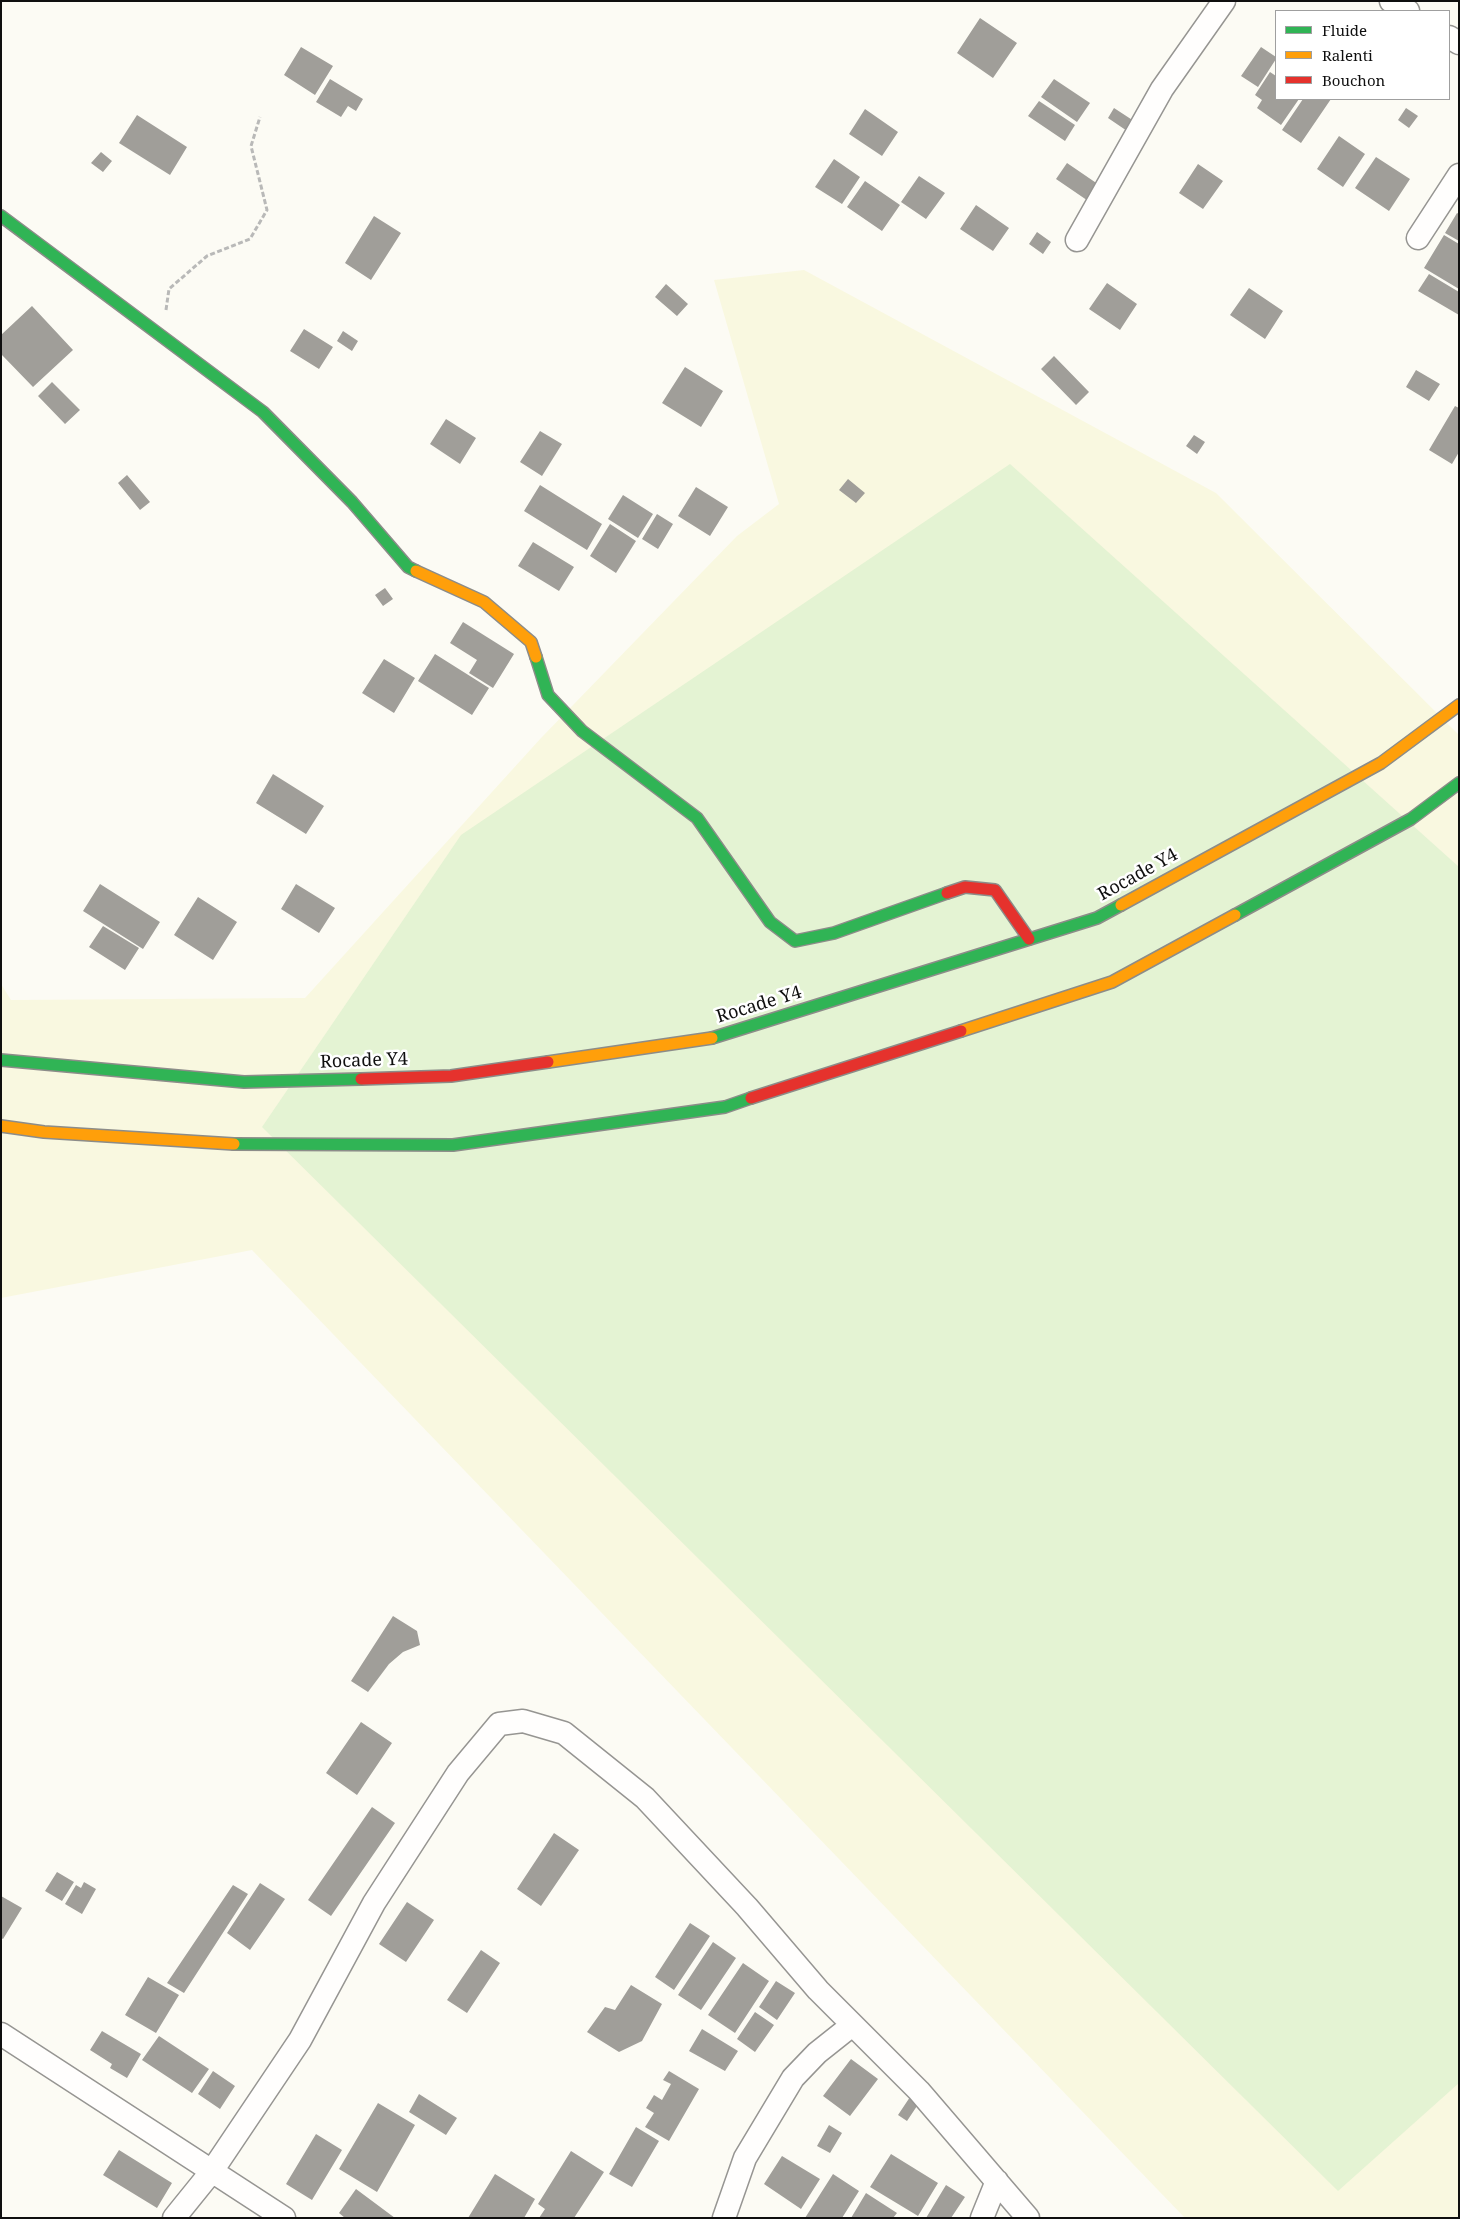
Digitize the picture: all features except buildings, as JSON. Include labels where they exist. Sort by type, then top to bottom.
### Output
[{"type":"main road","points":[[1,216],[263,412],[352,502],[408,566],[484,602],[531,642],[548,695],[582,731],[697,818],[770,922],[794,941],[834,933],[965,887],[995,890],[1028,939]]},
{"type":"main road","name":"Rocade Y4","points":[[1,1060],[244,1082],[451,1076],[711,1038],[1097,918],[1381,763],[1459,705]]},
{"type":"main road","points":[[1,1126],[44,1132],[217,1144],[453,1145],[725,1107],[1112,982],[1411,819],[1459,783]]},
{"type":"street","points":[[1077,240],[1162,89],[1224,1]]},
{"type":"street","points":[[1391,1],[1406,10]]},
{"type":"street","points":[[1418,238],[1459,175]]},
{"type":"street","points":[[174,2218],[212,2171],[300,2040],[374,1903],[458,1773],[499,1724],[523,1721],[564,1733],[645,1798],[748,1907],[851,2026],[919,2091],[1028,2218]]},
{"type":"street","points":[[724,2218],[745,2158],[793,2078],[817,2053],[851,2026]]},
{"type":"street","points":[[1,2034],[284,2218]]},
{"type":"street","points":[[982,2218],[997,2181]]},
{"type":"path","points":[[163,336],[169,289],[207,256],[250,239],[267,210],[251,146],[260,117]]},
{"type":"green space","points":[[804,270],[1216,493],[1459,735],[1459,2218],[1185,2218],[252,1250],[1,1298],[1,984],[11,1000],[305,998],[541,738],[737,536],[779,504],[714,280]]},
{"type":"green space","points":[[1010,464],[1459,867],[1459,2083],[1338,2191],[262,1127],[461,835]]},
{"type":"traffic: fast","points":[[1,216],[263,412],[352,502],[408,567],[416,571]]},
{"type":"traffic: fast","points":[[536,657],[548,695],[582,731],[697,818],[770,922],[795,941],[834,933],[947,893]]},
{"type":"traffic: fast","points":[[1235,915],[1411,819],[1459,783]]},
{"type":"traffic: fast","points":[[712,1038],[1097,918],[1121,905]]},
{"type":"traffic: fast","points":[[1,1060],[244,1082],[361,1079]]},
{"type":"traffic: fast","points":[[234,1144],[453,1145],[725,1107],[751,1098]]},
{"type":"traffic: slow","points":[[416,571],[484,602],[531,642],[536,657]]},
{"type":"traffic: slow","points":[[1121,905],[1381,763],[1459,705]]},
{"type":"traffic: slow","points":[[961,1031],[1112,982],[1235,915]]},
{"type":"traffic: slow","points":[[548,1062],[712,1038]]},
{"type":"traffic: slow","points":[[1,1126],[44,1132],[234,1144]]},
{"type":"traffic: jam","points":[[947,893],[965,887],[995,890],[1029,939]]},
{"type":"traffic: jam","points":[[751,1098],[961,1031]]},
{"type":"traffic: jam","points":[[361,1079],[451,1076],[548,1062]]}]
